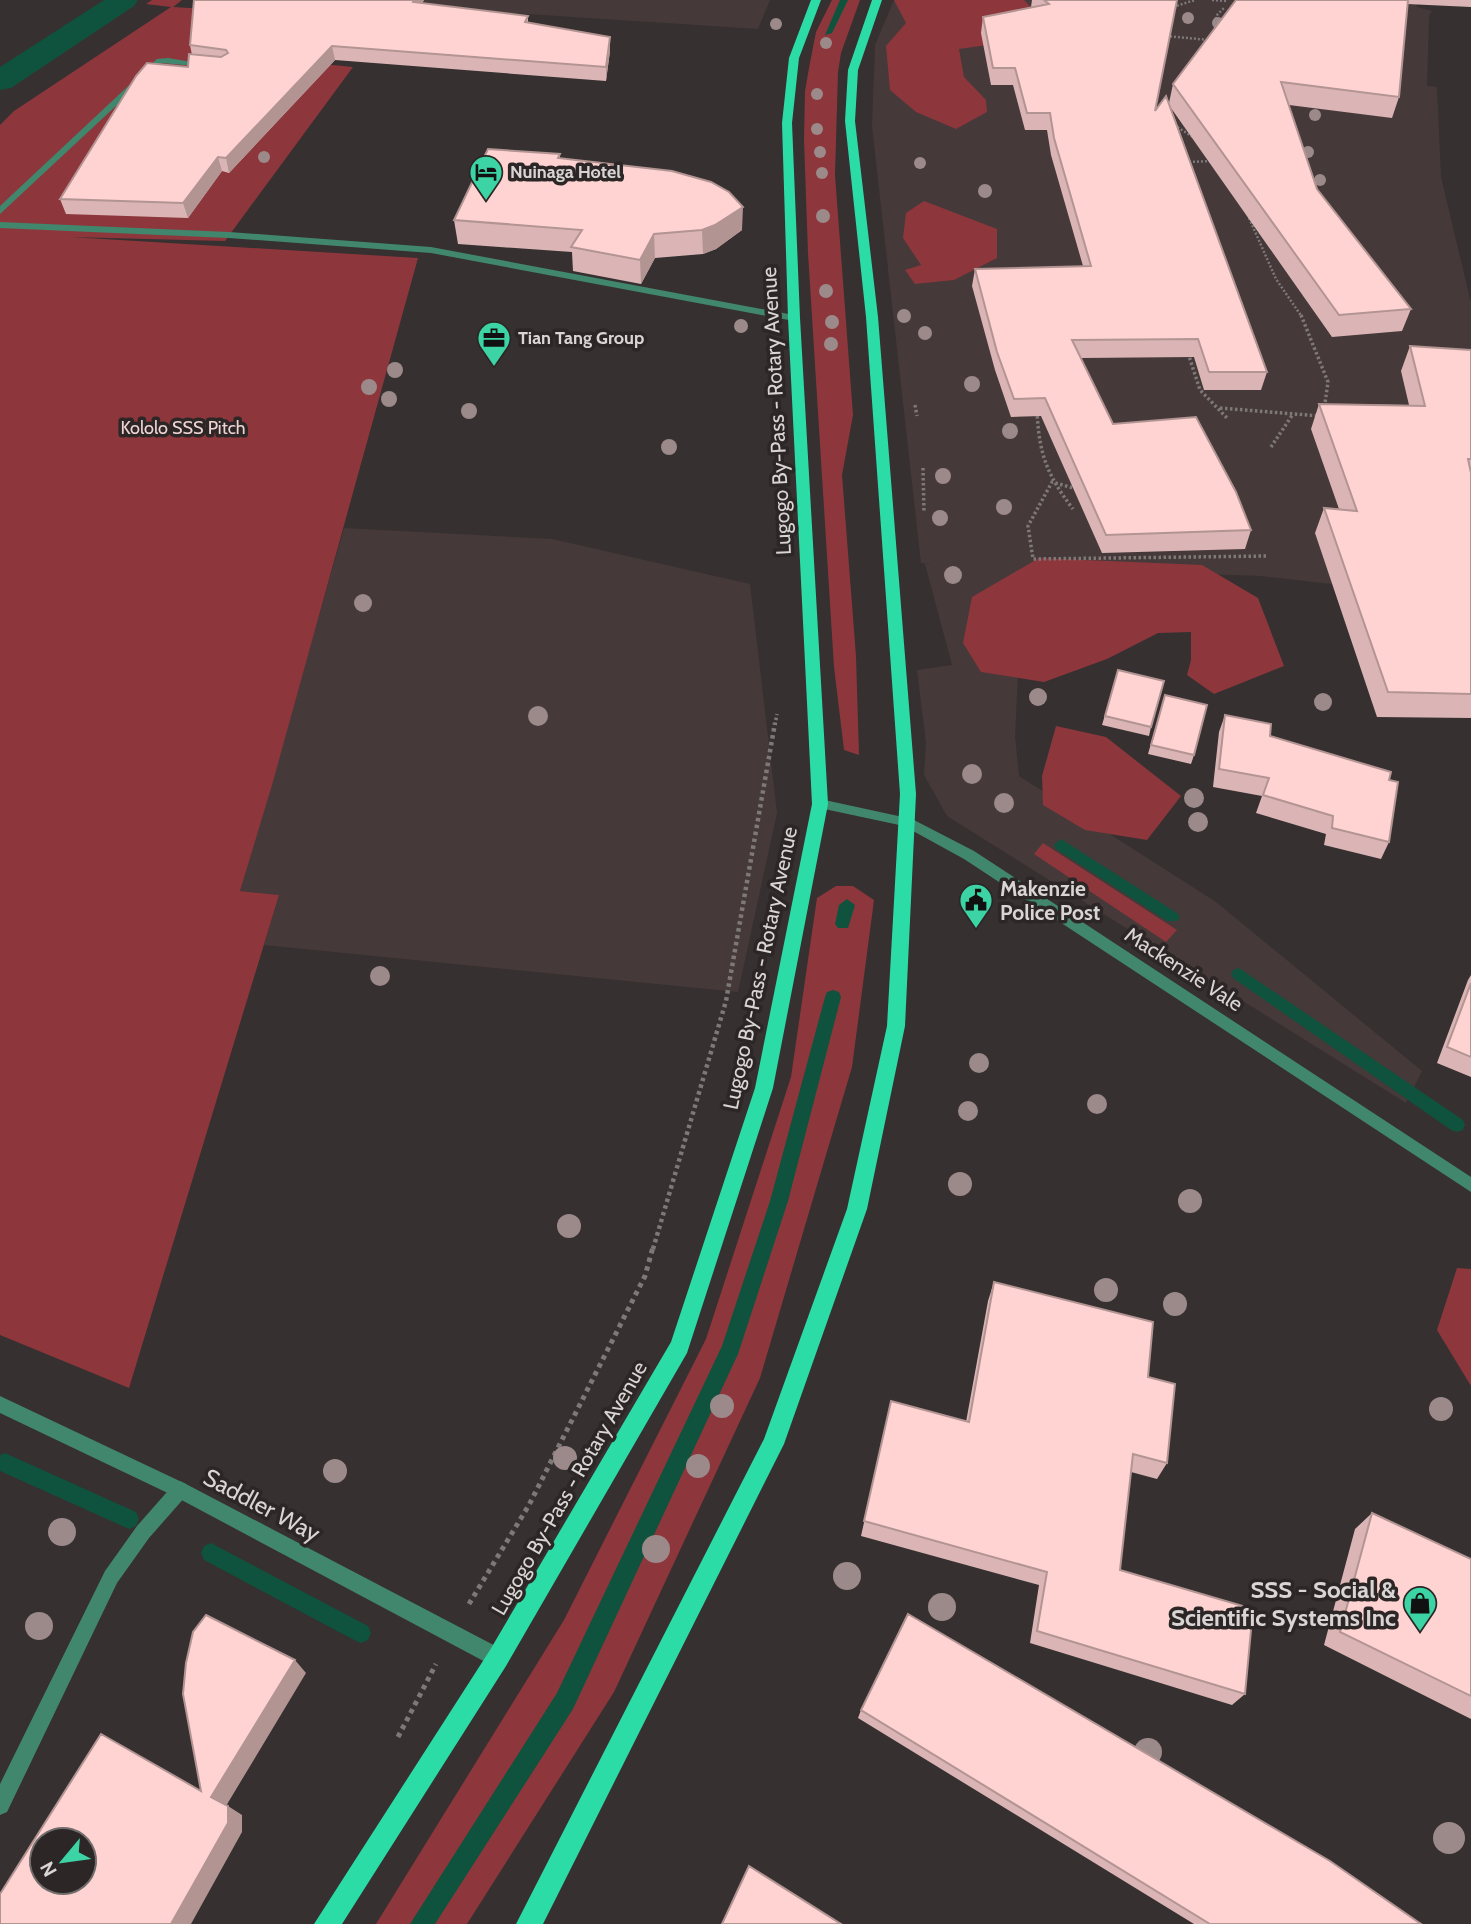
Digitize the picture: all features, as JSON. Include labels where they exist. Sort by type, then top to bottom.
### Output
[{"type":"main road","name":"Lugogo By-Pass - Rotary Avenue","points":[[327,1924],[498,1658],[680,1346],[764,1088],[820,804],[794,318],[787,123],[794,58],[816,0]]},
{"type":"main road","points":[[529,1924],[773,1444],[857,1209],[895,1026],[907,822],[906,758],[880,417],[850,121],[853,70],[877,0]]},
{"type":"street","points":[[0,211],[160,61],[213,65]]},
{"type":"street","points":[[0,225],[229,235],[432,250],[794,318]]},
{"type":"street","name":"Mackenzie Vale","points":[[820,804],[907,822],[969,855],[1471,1185]]},
{"type":"street","name":"Saddler Way","points":[[0,1404],[180,1490],[498,1658]]},
{"type":"street","points":[[0,1804],[111,1577],[143,1532],[180,1490]]},
{"type":"path","points":[[1164,11],[1195,0]]},
{"type":"path","points":[[1212,0],[1227,1]]},
{"type":"path","points":[[1157,35],[1214,40],[1216,16],[1225,7]]},
{"type":"path","points":[[1167,120],[1200,141]]},
{"type":"path","points":[[1189,162],[1217,161]]},
{"type":"path","points":[[1220,408],[1323,416],[1328,383],[1306,323],[1276,279],[1249,217]]},
{"type":"path","points":[[1185,341],[1200,390],[1228,419]]},
{"type":"path","points":[[1035,401],[1037,438],[1044,470],[1073,509]]},
{"type":"path","points":[[1271,447],[1293,414]]},
{"type":"path","points":[[1052,482],[1088,493]]},
{"type":"path","points":[[1052,482],[1028,526],[1033,559],[1037,561],[1268,556]]},
{"type":"path","points":[[452,1633],[530,1505],[645,1276],[726,1000],[778,715]]},
{"type":"shaded area","points":[[309,0],[770,0],[758,29]]},
{"type":"shaded area","points":[[894,0],[1416,0],[1417,7],[1432,11],[1429,16],[1427,86],[1437,87],[1441,177],[1471,303],[1471,600],[1262,576],[1023,568],[1015,736],[1019,776],[1216,902],[1422,1071],[1406,1103],[947,816],[924,775],[926,742],[917,670],[952,665],[925,564],[932,564],[921,563],[872,126],[875,45]]},
{"type":"shaded area","points":[[344,528],[552,539],[750,584],[777,813],[738,992],[264,945],[279,895],[240,891]]},
{"type":"green space","name":"Kololo SSS Pitch","points":[[152,0],[182,0],[173,7],[206,9],[293,61],[353,67],[225,241],[70,237],[418,258],[272,785],[240,891],[279,895],[129,1388],[0,1335],[0,125],[14,111],[171,7],[146,4]]},
{"type":"green space","points":[[832,0],[860,0],[841,53],[838,72],[835,175],[853,415],[842,475],[856,656],[859,755],[844,750],[834,667],[808,253],[805,91],[816,32]]},
{"type":"green space","points":[[894,0],[1024,0],[1031,7],[1024,40],[959,49],[964,77],[986,100],[987,112],[956,129],[916,112],[890,90],[886,46],[906,23]]},
{"type":"green space","points":[[924,201],[997,229],[997,258],[954,280],[915,284],[905,270],[921,265],[903,238],[906,213]]},
{"type":"green space","points":[[1039,558],[1202,565],[1258,598],[1284,666],[1214,694],[1187,675],[1191,660],[1191,632],[1158,633],[1107,659],[1044,682],[981,672],[963,643],[972,597]]},
{"type":"green space","points":[[1056,726],[1106,737],[1181,796],[1147,840],[1085,830],[1043,805],[1042,776]]},
{"type":"green space","points":[[1043,843],[1177,930],[1166,942],[1034,854]]},
{"type":"green space","points":[[836,886],[853,886],[874,900],[852,1067],[760,1378],[614,1692],[467,1924],[376,1924],[564,1620],[706,1339],[791,1077],[817,898]]},
{"type":"green space","points":[[1457,1268],[1471,1269],[1471,1386],[1437,1330]]},
{"type":"building","points":[[194,0],[414,0],[413,2],[528,16],[525,22],[610,37],[606,67],[332,46],[226,158],[218,157],[183,203],[60,199],[136,76],[147,63],[188,67],[189,54],[221,57],[228,53],[226,50],[190,45]]},
{"type":"building","points":[[1044,0],[1177,0],[1155,111],[1166,96],[1267,372],[1209,372],[1198,339],[1072,340],[1113,424],[1196,417],[1236,492],[1251,530],[1106,535],[1045,398],[1014,399],[997,352],[975,269],[1091,266],[1054,138],[1050,113],[1027,113],[1015,68],[993,68],[983,17],[1049,4]]},
{"type":"building","points":[[1236,0],[1408,0],[1399,97],[1281,82],[1317,189],[1411,309],[1339,315],[1173,84]]},
{"type":"building","points":[[488,149],[560,154],[558,158],[672,171],[711,182],[729,192],[743,207],[702,230],[654,234],[640,260],[571,247],[582,230],[454,220]]},
{"type":"building","points":[[1410,346],[1471,350],[1471,459],[1468,459],[1471,473],[1471,694],[1388,692],[1324,508],[1357,511],[1319,404],[1425,406]]},
{"type":"building","points":[[1118,670],[1164,681],[1151,727],[1105,716]]},
{"type":"building","points":[[1165,695],[1207,705],[1194,755],[1151,745]]},
{"type":"building","points":[[1225,715],[1271,724],[1270,736],[1391,772],[1389,780],[1398,782],[1389,842],[1332,828],[1333,816],[1263,795],[1269,778],[1219,769]]},
{"type":"building","points":[[1471,983],[1471,1057],[1447,1047]]},
{"type":"building","points":[[994,1282],[1153,1322],[1148,1377],[1175,1384],[1167,1463],[1133,1454],[1120,1570],[1253,1609],[1245,1694],[1037,1631],[1047,1572],[864,1521],[891,1401],[969,1422]]},
{"type":"building","points":[[1372,1513],[1471,1559],[1471,1696],[1340,1632]]},
{"type":"building","points":[[908,1614],[1330,1861],[1421,1924],[1210,1924],[861,1710]]},
{"type":"building","points":[[206,1615],[295,1660],[211,1797],[228,1806],[228,1823],[171,1924],[0,1924],[0,1894],[28,1850],[28,1896],[98,1896],[98,1826],[43,1826],[101,1734],[201,1791],[183,1694],[193,1632]]},
{"type":"building","points":[[749,1866],[841,1924],[722,1924]]},
{"type":"waterway","points":[[0,81],[124,0]]},
{"type":"waterway","points":[[828,33],[844,0]]},
{"type":"waterway","points":[[1061,845],[1172,917]]},
{"type":"waterway","points":[[843,924],[847,905]]},
{"type":"waterway","points":[[1239,974],[1457,1125]]},
{"type":"waterway","points":[[422,1924],[565,1701],[731,1348],[779,1201],[833,997]]},
{"type":"waterway","points":[[5,1463],[129,1519]]},
{"type":"waterway","points":[[211,1553],[361,1633]]},
{"type":"place","name":"Nuinaga Hotel","points":[[486,202]]},
{"type":"place","name":"Tian Tang Group","points":[[494,368]]},
{"type":"place","name":"Makenzie Police Post","points":[[976,930]]},
{"type":"place","name":"SSS - Social & Scientific Systems Inc","points":[[1420,1633]]}]
